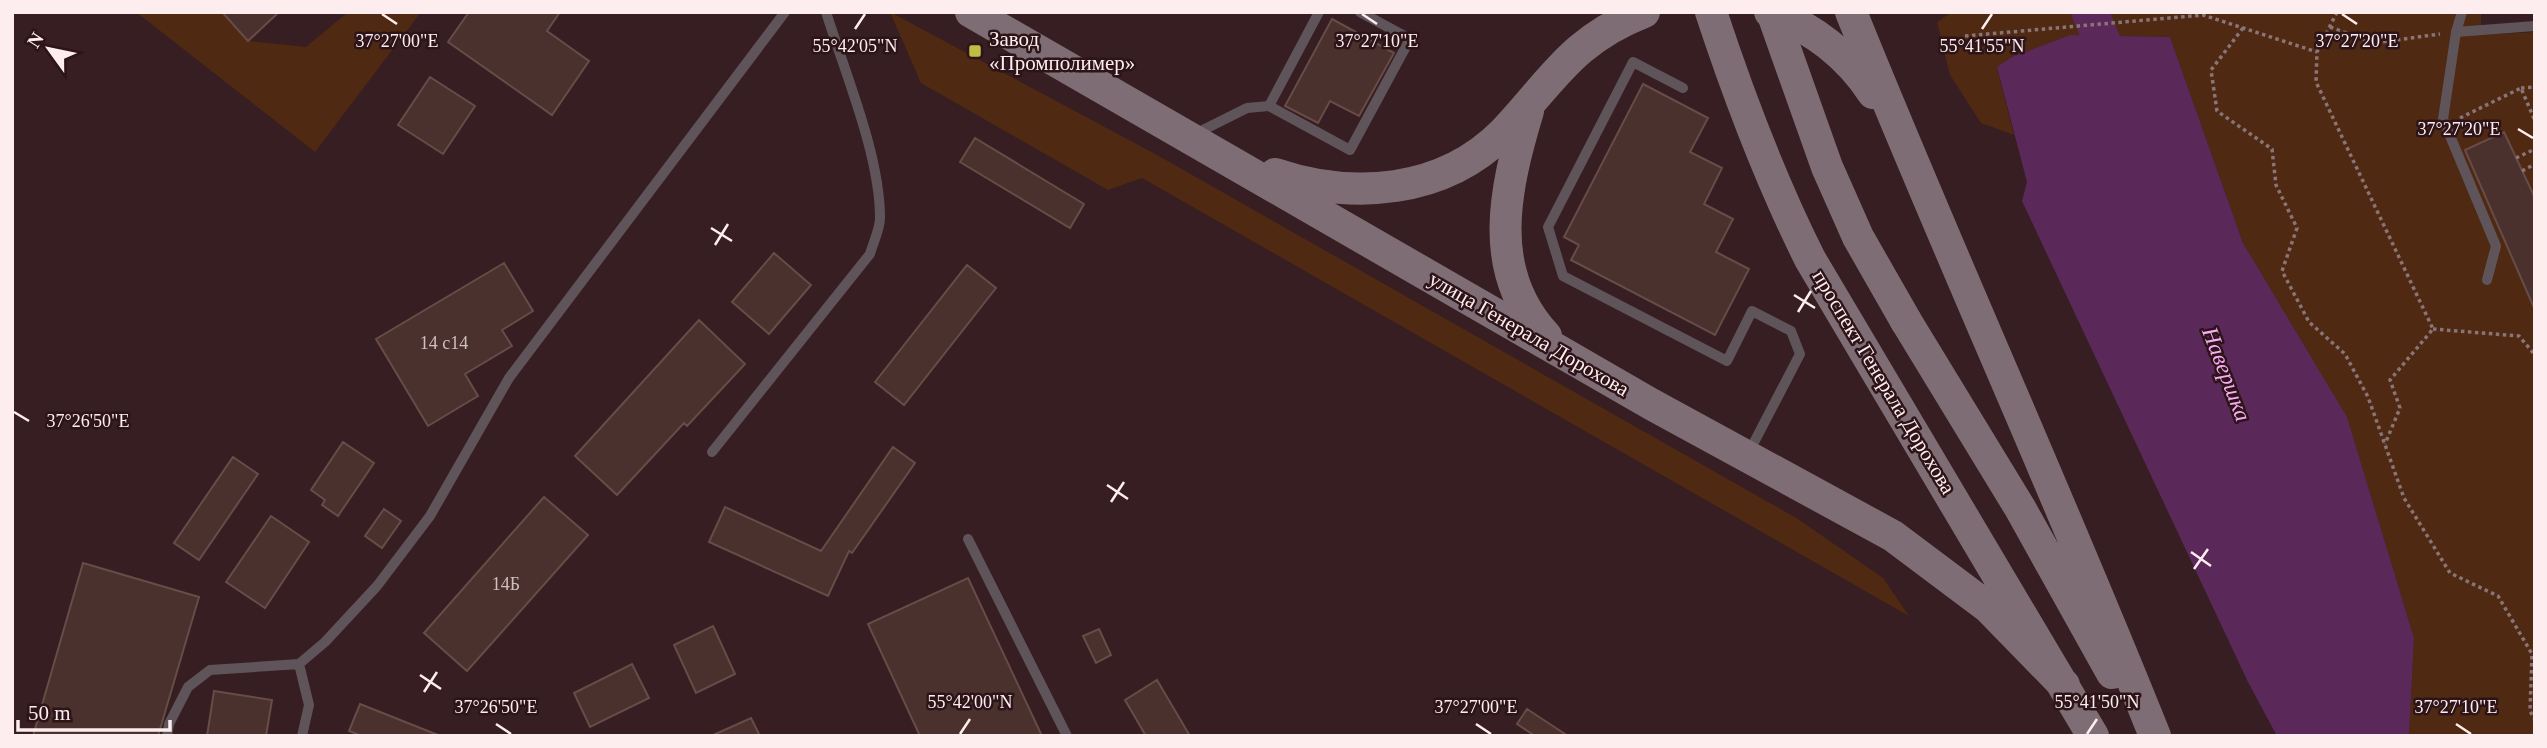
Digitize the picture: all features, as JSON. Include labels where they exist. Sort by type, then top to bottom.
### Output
[{"type":"main road","name":"улица Генерала Дорохова","points":[[971,12],[1560,351],[1893,536],[1989,608],[2064,685]]},
{"type":"main road","points":[[1223,157],[1283,177],[1336,189],[1374,190],[1417,183],[1464,162],[1501,135],[1572,53],[1618,23],[1644,12]]},
{"type":"main road","name":"проспект Генерала Дорохова","points":[[1712,12],[1735,87],[1776,191],[1810,258],[2093,736]]},
{"type":"main road","points":[[1771,12],[1797,21],[1827,43],[1862,75],[1899,132]]},
{"type":"main road","points":[[1771,12],[1827,167],[1858,237],[2020,508],[2147,736]]},
{"type":"main road","points":[[1851,12],[1899,132],[2077,539],[2155,736]]},
{"type":"main road","points":[[1530,103],[1507,193],[1505,239],[1518,298],[1534,323],[1560,351]]},
{"type":"lane","points":[[167,736],[169,724],[188,687],[210,670],[299,664],[325,642],[377,586],[430,516],[509,377],[785,12]]},
{"type":"lane","points":[[712,452],[870,254],[880,221],[877,184],[868,148],[826,12]]},
{"type":"lane","points":[[1269,106],[1320,12]]},
{"type":"lane","points":[[1190,137],[1247,108],[1269,106],[1350,150],[1410,39],[1360,12]]},
{"type":"lane","points":[[2462,12],[2456,32],[2443,119],[2496,246],[2487,280]]},
{"type":"lane","points":[[2456,32],[2535,26]]},
{"type":"lane","points":[[1684,88],[1633,62],[1548,227],[1563,276],[1727,361],[1752,311],[1791,331],[1800,354],[1747,457]]},
{"type":"lane","points":[[968,539],[1067,736]]},
{"type":"lane","points":[[299,664],[309,705],[302,736]]},
{"type":"path","points":[[2337,12],[2317,52],[2316,82],[2434,329]]},
{"type":"path","points":[[1965,36],[2203,15],[2317,52]]},
{"type":"path","points":[[2330,27],[2374,43],[2456,32]]},
{"type":"path","points":[[2242,28],[2211,70],[2217,111],[2272,149],[2276,185],[2297,228],[2281,271],[2309,322],[2345,354],[2368,397],[2404,498],[2450,573],[2498,596],[2532,654],[2530,711],[2535,720]]},
{"type":"path","points":[[2445,126],[2521,88],[2535,87]]},
{"type":"path","points":[[2521,88],[2535,121]]},
{"type":"path","points":[[2516,158],[2535,149]]},
{"type":"path","points":[[2522,171],[2535,164]]},
{"type":"path","points":[[2384,445],[2400,408],[2390,380],[2434,329]]},
{"type":"path","points":[[2434,329],[2519,336],[2535,355]]},
{"type":"shaded area","points":[[136,12],[226,12],[228,19],[248,41],[306,47],[348,12],[421,12],[315,152]]},
{"type":"shaded area","points":[[890,12],[1157,155],[1798,519],[1883,578],[1909,616],[1142,178],[1108,190],[921,83]]},
{"type":"shaded area","points":[[1952,12],[2481,12],[2481,35],[2535,32],[2535,736],[2409,736],[2414,638],[2347,418],[2243,243],[2170,37],[2070,35],[2012,57],[1997,68],[2014,135],[1981,123],[1950,75],[1937,22]]},
{"type":"water","points":[[2070,35],[2170,37],[2243,243],[2347,417],[2414,638],[2409,736],[2277,736],[2248,682],[2022,201],[2027,182],[1997,67],[2012,57]]},
{"type":"building","points":[[222,12],[279,12],[248,41]]},
{"type":"building","points":[[469,12],[560,12],[547,31],[589,61],[552,115],[448,42]]},
{"type":"building","points":[[1332,19],[1394,53],[1359,116],[1330,101],[1318,123],[1285,106]]},
{"type":"building","points":[[430,77],[475,106],[443,154],[398,125]]},
{"type":"building","points":[[1643,84],[1708,118],[1690,152],[1722,168],[1704,204],[1733,219],[1716,252],[1749,269],[1715,335],[1571,260],[1579,245],[1564,237]]},
{"type":"building","points":[[2504,132],[2535,198],[2535,310],[2465,150]]},
{"type":"building","points":[[975,138],[1084,204],[1070,228],[960,162]]},
{"type":"building","points":[[774,253],[811,285],[769,334],[732,302]]},
{"type":"building","points":[[504,263],[533,311],[502,330],[512,346],[465,374],[478,396],[428,426],[376,339]]},
{"type":"building","points":[[967,265],[996,288],[904,405],[875,382]]},
{"type":"building","points":[[699,320],[745,364],[687,426],[684,423],[617,495],[575,456]]},
{"type":"building","points":[[343,442],[374,463],[338,516],[322,505],[325,500],[311,490]]},
{"type":"building","points":[[893,447],[915,463],[852,553],[849,551],[828,596],[709,542],[725,507],[821,551]]},
{"type":"building","points":[[233,457],[258,474],[199,560],[174,543]]},
{"type":"building","points":[[544,497],[588,535],[467,671],[424,633]]},
{"type":"building","points":[[384,509],[401,521],[382,548],[365,536]]},
{"type":"building","points":[[271,516],[309,542],[265,608],[226,582]]},
{"type":"building","points":[[83,563],[199,597],[158,736],[33,736]]},
{"type":"building","points":[[968,578],[1042,736],[920,736],[868,624]]},
{"type":"building","points":[[713,626],[735,674],[696,693],[674,645]]},
{"type":"building","points":[[1099,629],[1111,655],[1096,663],[1083,636]]},
{"type":"building","points":[[632,664],[649,698],[590,727],[574,693]]},
{"type":"building","points":[[1157,680],[1190,736],[1146,736],[1125,700]]},
{"type":"building","points":[[214,691],[272,700],[266,736],[207,736]]},
{"type":"building","points":[[360,704],[438,736],[362,736],[349,731]]},
{"type":"building","points":[[1527,709],[1568,736],[1535,736],[1517,724]]},
{"type":"building","points":[[751,718],[760,736],[711,736]]},
{"type":"waterway","name":"Навершка","points":[[2090,12],[2119,82]]},
{"type":"place","name":"Завод «Промполимер»","points":[[975,51]]}]
